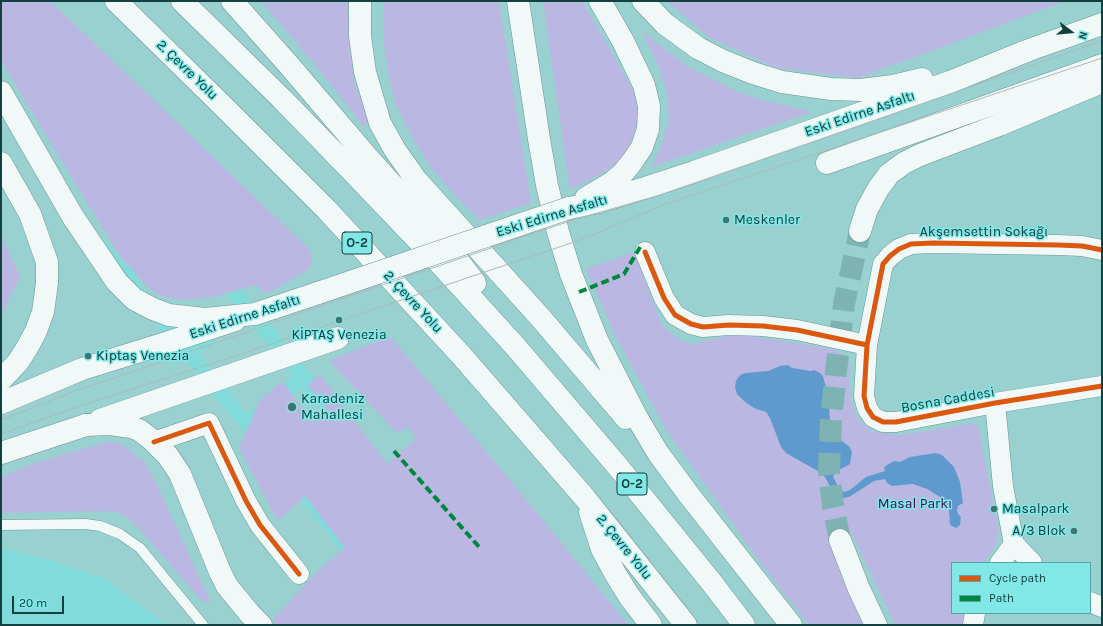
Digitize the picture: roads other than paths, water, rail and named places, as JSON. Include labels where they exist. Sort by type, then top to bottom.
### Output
[{"type":"main road","name":"2. Çevre Yolu","points":[[116,1],[336,220],[461,355],[585,498],[686,625]]},
{"type":"main road","name":"O-2","points":[[182,1],[282,99],[356,175],[434,257],[515,346],[619,468],[744,625]]},
{"type":"main road","points":[[232,1],[368,158],[446,245],[490,304],[515,346]]},
{"type":"main road","points":[[360,1],[360,36],[365,72],[380,123],[395,150],[417,181],[539,316],[618,409],[658,453]]},
{"type":"main road","points":[[518,1],[547,185],[564,254],[597,340],[632,410],[658,453],[791,625]]},
{"type":"main road","points":[[569,208],[613,182],[623,173],[642,146],[648,129],[649,106],[644,85],[623,41],[600,1]]},
{"type":"main road","points":[[643,1],[665,24],[698,48],[723,61],[753,73],[782,82],[831,89],[861,90],[893,86],[924,78],[976,60],[1029,50]]},
{"type":"main road","name":"Eski Edirne Asfaltı","points":[[1,403],[82,369],[255,314],[569,208],[599,202],[694,172],[950,82],[1029,50],[1102,24]]},
{"type":"main road","points":[[827,163],[1102,65]]},
{"type":"main road","points":[[860,231],[867,209],[878,189],[889,174],[904,163],[920,155],[999,125],[1102,82]]},
{"type":"main road","points":[[1,92],[73,217],[117,282],[134,299],[169,315],[206,318],[255,314]]},
{"type":"main road","points":[[1,163],[30,214],[47,262],[47,283],[43,312],[36,331],[18,362],[1,380]]},
{"type":"main road","points":[[1,453],[338,338]]},
{"type":"main road","points":[[86,425],[110,424],[139,430],[168,456],[180,474],[220,572],[228,586],[250,614],[261,625]]},
{"type":"main road","points":[[585,498],[602,549],[629,596],[651,625]]},
{"type":"main road","points":[[840,540],[859,589],[876,625]]},
{"type":"street","name":"Akşemsettin Sokağı","points":[[867,345],[883,264],[899,249],[911,244],[1058,245],[1082,246],[1102,250]]},
{"type":"street","points":[[645,252],[664,298],[674,315],[691,324],[703,327],[729,325],[763,326],[797,330],[867,345]]},
{"type":"street","name":"Bosna Caddesi","points":[[867,345],[864,396],[867,408],[874,418],[883,422],[896,422],[995,403],[1102,386]]},
{"type":"street","points":[[995,403],[1003,486],[1014,544],[1031,562]]},
{"type":"street","points":[[154,442],[209,423],[246,500],[260,525],[300,574]]},
{"type":"street","points":[[1001,562],[1014,544]]},
{"type":"street","points":[[1091,602],[1102,607]]},
{"type":"street","points":[[973,625],[975,614]]},
{"type":"lane","points":[[1,525],[85,524],[100,526],[120,534],[140,548],[203,625]]},
{"type":"tunnel","points":[[840,540],[833,506],[829,471],[831,420],[844,304],[860,231]]},
{"type":"tram line","points":[[1,420],[75,391],[318,307],[573,220],[660,195],[1102,41]]},
{"type":"tram line","points":[[1,434],[80,406],[229,358],[583,239],[663,205],[1102,58]]},
{"type":"place","name":"Meskenler","points":[[726,220]]},
{"type":"place","name":"KİPTAŞ Venezia","points":[[339,320]]},
{"type":"place","name":"Kiptaş Venezia","points":[[88,356]]},
{"type":"place","name":"Karadeniz Mahallesi","points":[[292,407]]},
{"type":"place","name":"Masalpark","points":[[994,509]]},
{"type":"place","name":"A/3 Blok","points":[[1074,531]]},
{"type":"park label","name":"Masal Parkı","points":[[915,504]]}]
